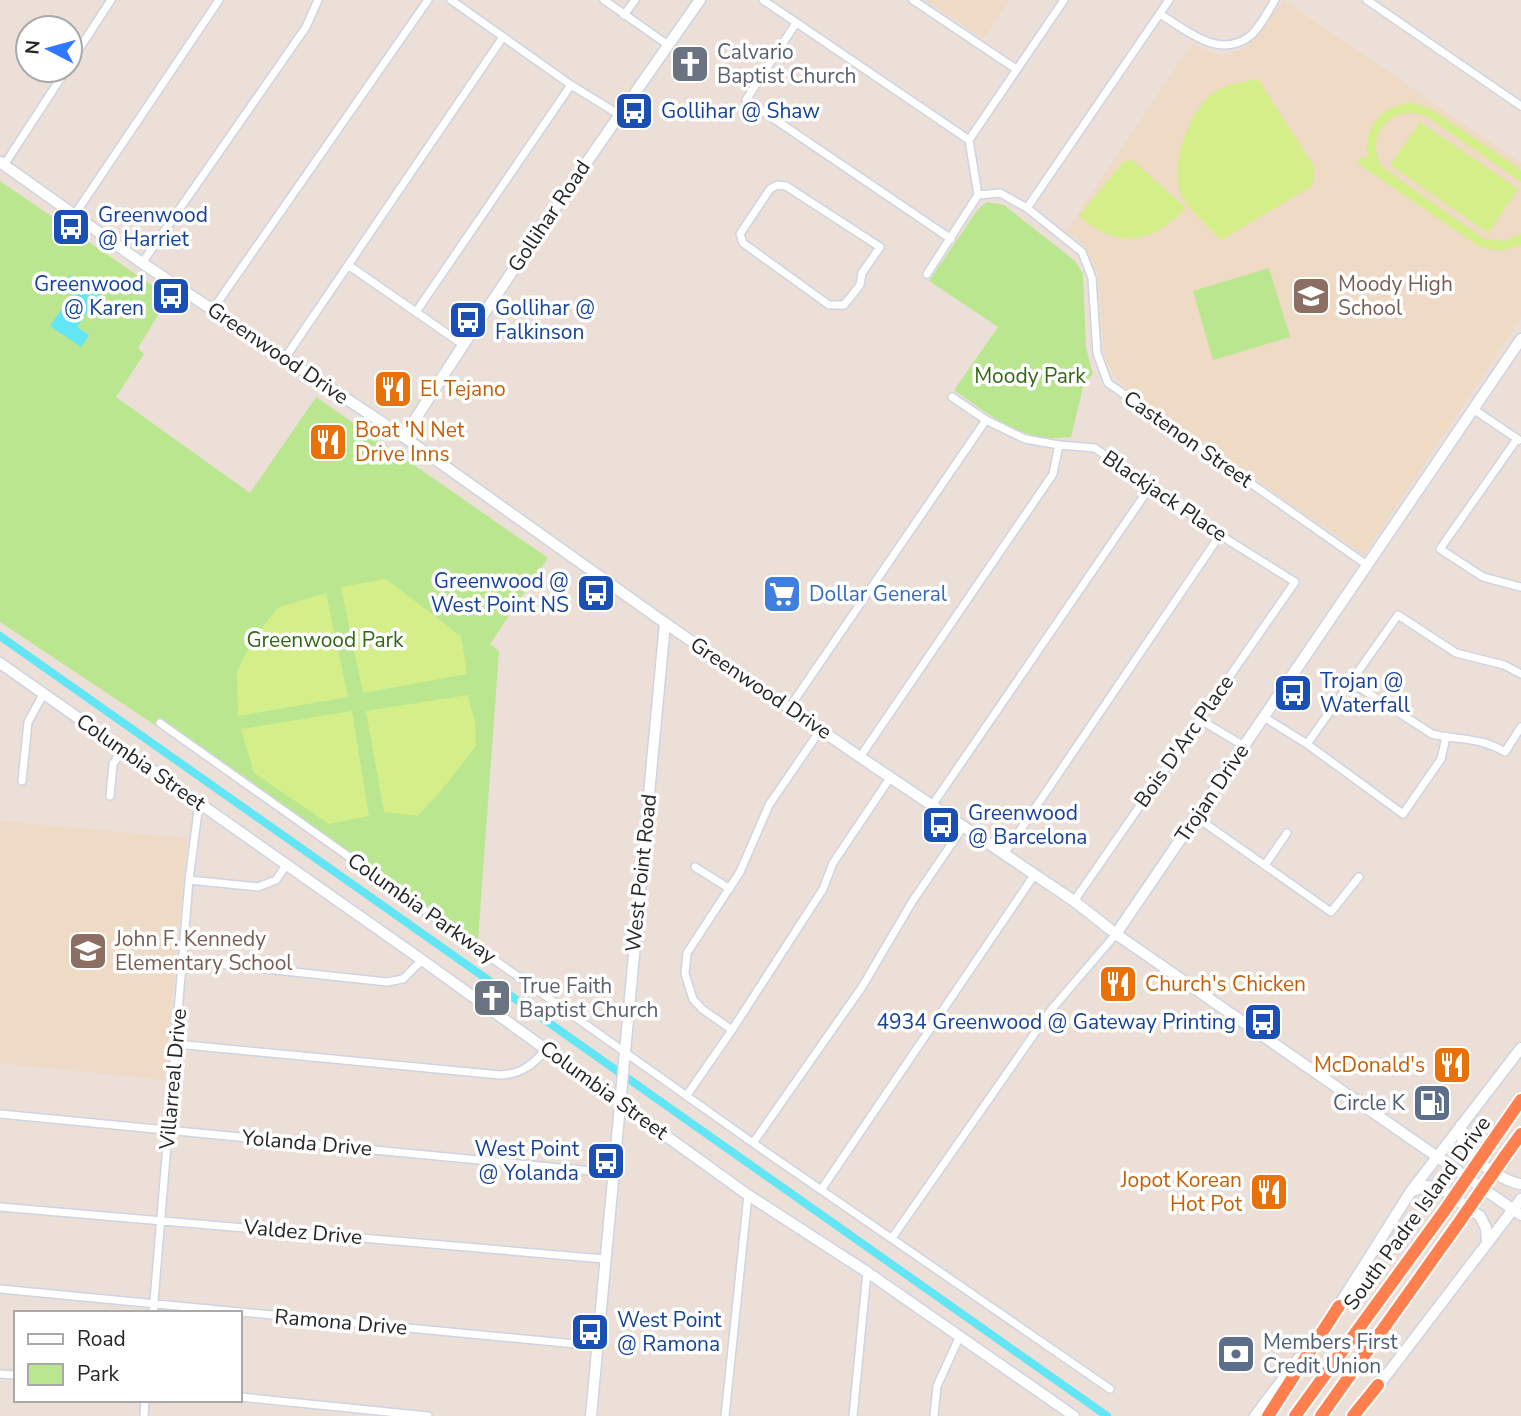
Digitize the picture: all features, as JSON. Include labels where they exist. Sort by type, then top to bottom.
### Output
[{"type":"highway","name":"South Padre Island Drive","points":[[1295,1416],[1445,1210],[1521,1100]]},
{"type":"highway","name":"South Padre Island Drive","points":[[1321,1416],[1521,1133]]},
{"type":"highway","points":[[1268,1416],[1339,1306]]},
{"type":"highway","points":[[1355,1416],[1378,1385]]},
{"type":"main road","name":"Gollihar Road","points":[[404,437],[462,344],[618,114],[700,0]]},
{"type":"main road","name":"Greenwood Drive","points":[[2,163],[142,263],[404,437],[665,623],[1035,874],[1116,934],[1518,1212]]},
{"type":"main road","name":"Trojan Drive","points":[[1116,934],[1521,339]]},
{"type":"main road","name":"West Point Road","points":[[591,1416],[665,623]]},
{"type":"main road","name":"Columbia Street","points":[[0,663],[547,1049],[620,1097],[748,1195],[867,1272],[1074,1416]]},
{"type":"main road","points":[[1255,1416],[1339,1306],[1436,1156],[1521,1048]]},
{"type":"main road","points":[[1461,1125],[1462,1142],[1469,1153],[1509,1182],[1521,1184]]},
{"type":"main road","points":[[1411,1191],[1425,1186],[1440,1188],[1480,1216],[1486,1228],[1487,1245]]},
{"type":"main road","points":[[1378,1385],[1487,1245],[1518,1212],[1521,1199]]},
{"type":"street","points":[[84,41],[111,0]]},
{"type":"street","points":[[75,214],[219,0]]},
{"type":"street","points":[[142,263],[306,27],[318,0]]},
{"type":"street","points":[[213,309],[428,0]]},
{"type":"street","points":[[451,0],[618,114]]},
{"type":"street","points":[[604,0],[668,46]]},
{"type":"street","points":[[624,15],[635,0]]},
{"type":"street","points":[[763,0],[969,140]]},
{"type":"street","points":[[913,0],[1016,69]]},
{"type":"street","points":[[927,274],[978,195],[969,140],[1064,0]]},
{"type":"street","points":[[1027,208],[1169,0]]},
{"type":"street","points":[[1160,14],[1202,40],[1214,45],[1227,45],[1252,35],[1275,0]]},
{"type":"street","points":[[1367,0],[1521,106]]},
{"type":"street","points":[[796,23],[746,100],[951,239]]},
{"type":"street","points":[[285,358],[503,37]]},
{"type":"street","points":[[2,163],[56,84]]},
{"type":"street","points":[[415,312],[572,85]]},
{"type":"street","points":[[777,185],[786,186],[880,247],[862,273],[860,285],[850,299],[839,306],[829,305],[748,248],[740,234],[770,189],[777,185]]},
{"type":"street","name":"Castenon Street","points":[[978,195],[1000,193],[1027,208],[1082,252],[1092,278],[1097,353],[1108,383],[1367,565]]},
{"type":"street","points":[[348,265],[462,344]]},
{"type":"street","name":"Blackjack Place","points":[[953,397],[986,420],[1024,439],[1059,446],[1094,448],[1220,535],[1295,582]]},
{"type":"street","points":[[1473,409],[1519,441],[1440,549],[1483,578],[1521,587]]},
{"type":"street","points":[[789,708],[986,420]]},
{"type":"street","points":[[859,757],[1053,474],[1059,446]]},
{"type":"street","points":[[933,804],[1150,486]]},
{"type":"street","points":[[1004,853],[1220,535]]},
{"type":"street","name":"Bois D'Arc Place","points":[[1074,901],[1295,582]]},
{"type":"street","points":[[1307,744],[1398,615],[1456,653],[1504,665],[1521,674]]},
{"type":"street","points":[[1351,682],[1419,727],[1446,737],[1474,739],[1505,752],[1521,727]]},
{"type":"street","points":[[22,781],[28,722],[44,693]]},
{"type":"street","points":[[1264,717],[1307,744],[1403,814],[1441,759],[1446,737]]},
{"type":"street","points":[[1199,719],[1244,746]]},
{"type":"street","name":"Columbia Parkway","points":[[160,723],[623,1056],[687,1095],[752,1143],[1110,1389]]},
{"type":"street","points":[[732,1030],[702,1009],[693,999],[687,986],[684,964],[691,944],[730,889],[769,805],[821,729]]},
{"type":"street","points":[[110,796],[113,764],[123,749]]},
{"type":"street","points":[[687,1095],[823,889],[833,863],[890,778]]},
{"type":"street","name":"Villarreal Drive","points":[[153,1311],[189,880],[199,803]]},
{"type":"street","points":[[1196,817],[1331,912],[1359,877]]},
{"type":"street","points":[[752,1143],[862,988],[912,902],[962,827]]},
{"type":"street","points":[[1265,865],[1287,833]]},
{"type":"street","points":[[189,880],[258,887],[276,880],[287,864]]},
{"type":"street","points":[[695,867],[730,889]]},
{"type":"street","points":[[821,1190],[1035,874]]},
{"type":"street","name":"Trojan Drive","points":[[892,1238],[1051,1010],[1116,934]]},
{"type":"street","points":[[183,960],[387,982],[403,979],[422,960]]},
{"type":"street","points":[[176,1044],[500,1075],[512,1075],[529,1068],[547,1049]]},
{"type":"street","name":"Yolanda Drive","points":[[0,1114],[613,1173]]},
{"type":"street","points":[[725,1416],[748,1195]]},
{"type":"street","name":"Valdez Drive","points":[[0,1206],[605,1259]]},
{"type":"street","points":[[853,1416],[867,1272]]},
{"type":"street","name":"Ramona Drive","points":[[0,1289],[228,1311]]},
{"type":"street","name":"Ramona Drive","points":[[242,1312],[597,1346]]},
{"type":"street","points":[[934,1416],[937,1385],[959,1338]]},
{"type":"street","points":[[242,1397],[428,1416]]},
{"type":"shaded area","points":[[925,0],[1010,0],[984,39]]},
{"type":"shaded area","name":"Moody High School","points":[[1284,0],[1521,163],[1521,318],[1364,555],[1129,391],[1114,376],[1105,359],[1098,275],[1084,245],[1066,231],[1192,44],[1221,56],[1243,49]]},
{"type":"shaded area","name":"John F. Kennedy Elementary School","points":[[0,821],[187,838],[164,1080],[0,1063]]},
{"type":"green space","points":[[1258,79],[1315,168],[1312,186],[1221,240],[1181,194],[1178,183],[1179,155],[1196,113],[1212,94],[1234,84]]},
{"type":"green space","points":[[1415,103],[1434,111],[1521,170],[1521,182],[1429,118],[1416,114],[1394,117],[1379,133],[1377,155],[1382,167],[1484,239],[1505,241],[1521,233],[1521,245],[1500,251],[1480,247],[1357,163],[1362,156],[1368,159],[1368,137],[1377,119],[1393,107]]},
{"type":"green space","points":[[1420,122],[1518,189],[1488,233],[1390,165]]},
{"type":"green space","points":[[1132,160],[1186,208],[1160,229],[1147,235],[1121,238],[1094,227],[1079,216],[1124,161]]},
{"type":"green space","name":"Greenwood Park","points":[[0,181],[169,297],[138,348],[144,354],[116,397],[250,493],[316,397],[548,558],[490,644],[499,651],[478,940],[0,622]]},
{"type":"green space","name":"Moody Park","points":[[987,202],[1004,205],[1075,261],[1083,274],[1086,348],[1093,374],[1084,383],[1071,437],[1053,438],[1022,432],[995,418],[954,390],[998,327],[929,281],[978,209]]},
{"type":"green space","points":[[1269,268],[1290,337],[1213,360],[1193,291]]},
{"type":"green space","points":[[386,579],[461,636],[467,674],[363,693],[341,587]]},
{"type":"green space","points":[[326,593],[348,697],[238,716],[237,672],[253,639],[279,607]]},
{"type":"green space","points":[[468,695],[475,723],[476,746],[440,792],[417,816],[384,812],[366,711]]},
{"type":"green space","points":[[352,711],[369,816],[329,824],[254,773],[241,729]]},
{"type":"water","points":[[70,275],[100,294],[77,327],[89,335],[81,347],[50,326],[72,295],[65,283]]},
{"type":"waterway","points":[[0,636],[1107,1416]]},
{"type":"place","name":"Calvario Baptist Church","points":[[690,64]]},
{"type":"place","name":"Gollihar @ Shaw","points":[[634,111]]},
{"type":"place","name":"Greenwood @ Harriet","points":[[71,227]]},
{"type":"place","name":"Greenwood @ Karen","points":[[171,296]]},
{"type":"place","name":"Moody High School","points":[[1311,296]]},
{"type":"place","name":"Gollihar @ Falkinson","points":[[468,320]]},
{"type":"place","name":"El Tejano","points":[[393,389]]},
{"type":"place","name":"Boat 'N Net Drive Inns","points":[[328,442]]},
{"type":"place","name":"Greenwood @ West Point NS","points":[[596,593]]},
{"type":"place","name":"Dollar General","points":[[782,594]]},
{"type":"place","name":"Trojan @ Waterfall","points":[[1293,693]]},
{"type":"place","name":"Greenwood @ Barcelona","points":[[941,825]]},
{"type":"place","name":"John F. Kennedy Elementary School","points":[[88,951]]},
{"type":"place","name":"Church's Chicken","points":[[1118,984]]},
{"type":"place","name":"True Faith Baptist Church","points":[[492,998]]},
{"type":"place","name":"4934 Greenwood @ Gateway Printing","points":[[1263,1022]]},
{"type":"place","name":"McDonald's","points":[[1452,1065]]},
{"type":"place","name":"Circle K","points":[[1432,1103]]},
{"type":"place","name":"West Point @ Yolanda","points":[[606,1161]]},
{"type":"place","name":"Jopot Korean Hot Pot","points":[[1269,1192]]},
{"type":"place","name":"West Point @ Ramona","points":[[590,1332]]},
{"type":"place","name":"Members First Credit Union","points":[[1236,1354]]}]
